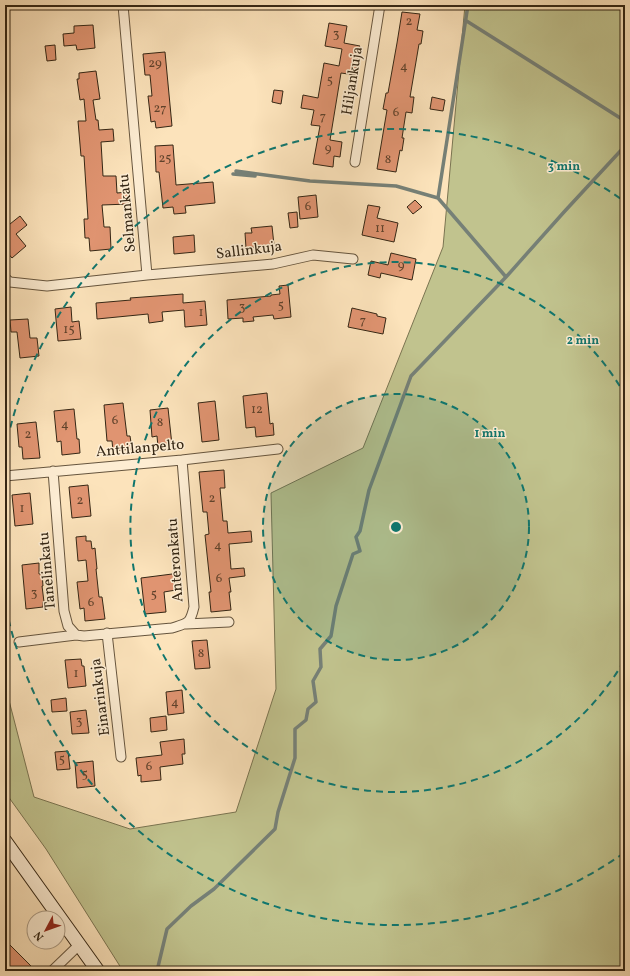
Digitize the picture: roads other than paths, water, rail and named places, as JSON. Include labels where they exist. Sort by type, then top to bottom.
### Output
[{"type":"main road","points":[[5,841],[98,971]]},
{"type":"street","name":"Selmankatu","points":[[123,5],[148,275]]},
{"type":"street","name":"Hiljankuja","points":[[354,162],[380,5]]},
{"type":"street","name":"Sallinkuja","points":[[148,275],[273,264],[313,255],[353,259]]},
{"type":"street","points":[[5,278],[10,282],[46,286],[148,275]]},
{"type":"street","name":"Anttilanpelto","points":[[5,476],[182,460],[278,449]]},
{"type":"street","name":"Anteronkatu","points":[[107,633],[172,628],[186,624],[192,616],[194,607],[182,460]]},
{"type":"street","name":"Tanelinkatu","points":[[53,471],[64,611],[68,626],[76,635]]},
{"type":"street","points":[[186,624],[229,622]]},
{"type":"street","points":[[19,642],[107,633]]},
{"type":"street","name":"Einarinkuja","points":[[107,633],[122,757]]},
{"type":"street","points":[[52,971],[79,945]]},
{"type":"waterway","points":[[438,198],[468,5]]},
{"type":"waterway","points":[[465,20],[625,121]]},
{"type":"waterway","points":[[157,971],[167,929],[191,906],[214,889],[275,829],[278,812],[295,758],[295,729],[306,720],[308,709],[316,702],[313,681],[321,667],[320,649],[331,636],[336,606],[353,554],[360,551],[356,537],[360,531],[369,490],[411,376],[506,277],[625,146]]},
{"type":"waterway","points":[[236,171],[310,181],[396,186],[438,198],[506,277]]},
{"type":"waterway","points":[[233,174],[255,176]]}]
